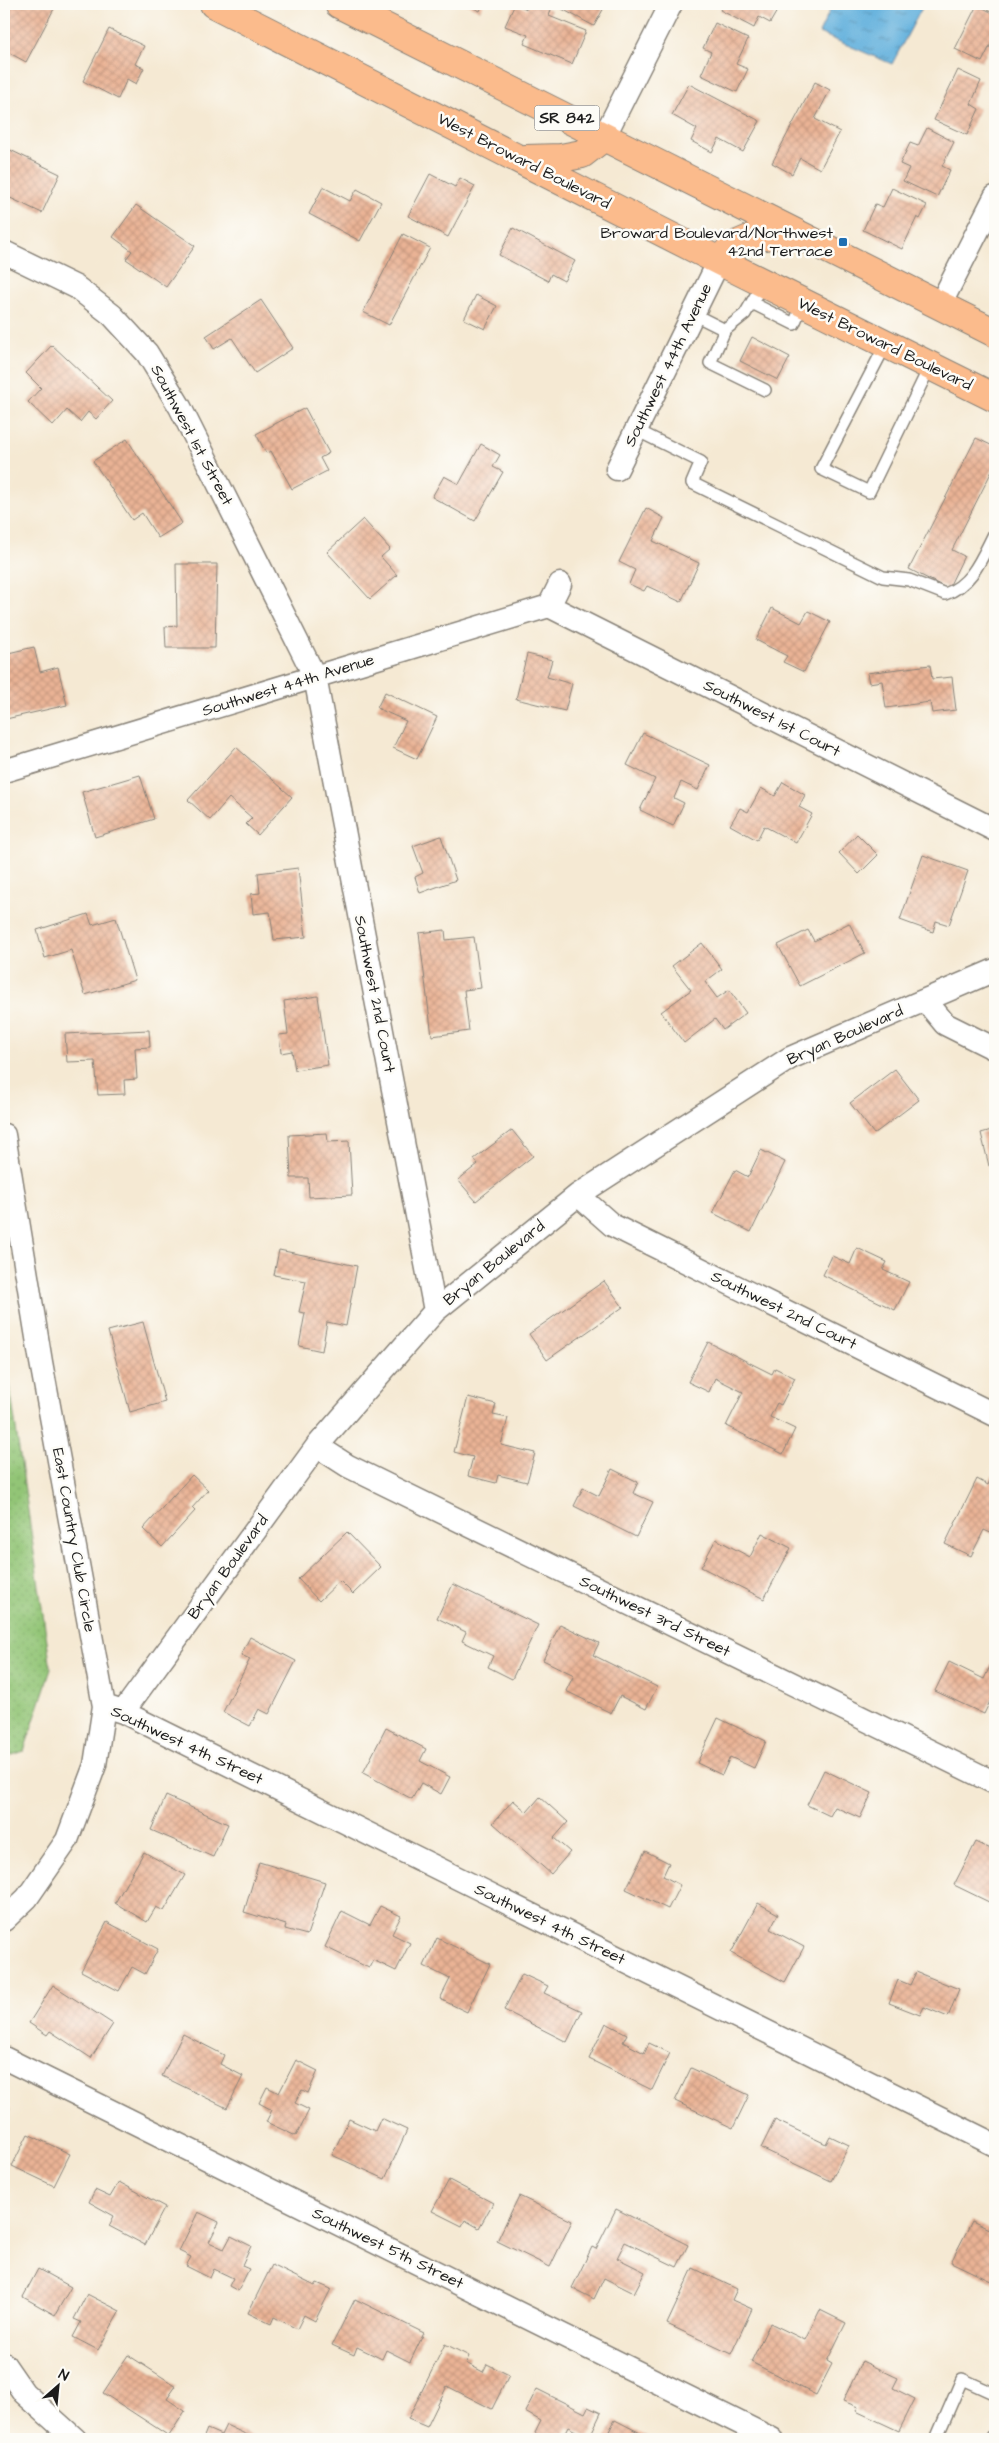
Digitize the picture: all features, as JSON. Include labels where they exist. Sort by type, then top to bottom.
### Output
[{"type":"main road","name":"West Broward Boulevard","points":[[214,4],[719,261],[757,293],[803,303],[995,398]]},
{"type":"main road","name":"SR 842","points":[[339,4],[995,332]]},
{"type":"main road","points":[[521,159],[561,158],[582,154],[604,138]]},
{"type":"main road","points":[[719,261],[730,248],[752,237],[795,232]]},
{"type":"street","points":[[604,138],[671,4]]},
{"type":"street","points":[[940,305],[995,197]]},
{"type":"street","name":"Southwest 1st Street","points":[[4,252],[76,287],[112,316],[147,353],[180,407],[315,677]]},
{"type":"street","name":"Southwest 44th Avenue","points":[[617,469],[719,261]]},
{"type":"street","points":[[549,606],[560,584]]},
{"type":"street","name":"Southwest 44th Avenue","points":[[4,771],[549,606]]},
{"type":"street","name":"Southwest 1st Court","points":[[549,606],[995,830]]},
{"type":"street","name":"Southwest 2nd Court","points":[[315,677],[435,1311]]},
{"type":"street","name":"Bryan Boulevard","points":[[114,1709],[317,1446],[435,1311],[578,1195],[790,1058],[995,970]]},
{"type":"street","points":[[925,1000],[945,1024],[995,1049]]},
{"type":"street","name":"East Country Club Circle","points":[[4,1135],[41,1362],[114,1709],[67,1840],[27,1898],[4,1920]]},
{"type":"street","name":"Southwest 2nd Court","points":[[578,1195],[612,1225],[995,1415]]},
{"type":"street","name":"Southwest 3rd Street","points":[[317,1446],[348,1466],[995,1783]]},
{"type":"street","name":"Southwest 4th Street","points":[[114,1709],[995,2145]]},
{"type":"street","name":"Southwest 5th Street","points":[[4,2058],[772,2439]]},
{"type":"street","points":[[4,2364],[24,2393],[75,2439]]},
{"type":"lane","points":[[757,293],[745,314],[725,330],[710,363],[765,390]]},
{"type":"lane","points":[[693,314],[725,330]]},
{"type":"lane","points":[[886,344],[821,469],[868,492],[930,366]]},
{"type":"lane","points":[[636,430],[701,462],[692,483],[883,578],[909,580],[945,594],[958,589],[973,575],[995,532]]},
{"type":"lane","points":[[936,2439],[962,2379],[995,2394]]},
{"type":"lane","points":[[991,2439],[995,2432]]},
{"type":"green space","points":[[4,1346],[51,1669],[24,1751],[4,1758]]},
{"type":"water","points":[[833,4],[924,4],[892,64],[819,33]]},
{"type":"building","points":[[12,4],[56,5],[26,62],[4,50],[4,19]]},
{"type":"building","points":[[466,4],[483,4],[480,11]]},
{"type":"building","points":[[515,4],[527,9],[529,4],[537,4],[551,10],[549,16],[586,31],[572,64],[524,44],[528,35],[505,26]]},
{"type":"building","points":[[565,4],[606,4],[594,26],[562,9]]},
{"type":"building","points":[[724,4],[781,4],[770,23],[759,17],[754,28],[720,10]]},
{"type":"building","points":[[977,5],[995,14],[995,36],[982,62],[955,49]]},
{"type":"building","points":[[715,23],[748,39],[736,64],[748,69],[737,92],[701,75],[711,52],[703,48]]},
{"type":"building","points":[[109,29],[144,46],[135,64],[144,68],[136,84],[127,79],[118,99],[83,81]]},
{"type":"building","points":[[958,70],[981,81],[971,104],[979,109],[967,135],[934,120]]},
{"type":"building","points":[[815,82],[830,90],[815,119],[840,132],[820,169],[800,158],[792,174],[772,163]]},
{"type":"building","points":[[689,84],[760,121],[743,152],[719,139],[712,152],[691,141],[697,129],[672,115]]},
{"type":"building","points":[[927,128],[954,142],[942,166],[950,170],[937,197],[903,181],[909,168],[900,164],[910,143],[918,146]]},
{"type":"building","points":[[4,147],[60,174],[42,213],[4,195]]},
{"type":"building","points":[[430,174],[455,187],[460,178],[475,186],[448,237],[408,216]]},
{"type":"building","points":[[323,187],[350,201],[357,189],[381,202],[360,241],[309,214]]},
{"type":"building","points":[[892,188],[927,205],[920,219],[917,217],[902,249],[863,230],[875,204],[883,207]]},
{"type":"building","points":[[136,205],[195,246],[166,287],[126,259],[132,251],[113,237]]},
{"type":"building","points":[[513,228],[575,261],[564,281],[551,274],[548,281],[499,255]]},
{"type":"building","points":[[403,234],[430,248],[389,325],[363,312]]},
{"type":"building","points":[[476,295],[497,306],[485,329],[464,319]]},
{"type":"building","points":[[261,300],[293,348],[255,373],[232,338],[214,349],[206,336]]},
{"type":"building","points":[[752,337],[790,357],[778,380],[740,361]]},
{"type":"building","points":[[52,345],[112,401],[96,419],[88,412],[80,422],[67,410],[53,426],[28,402],[41,388],[26,373]]},
{"type":"building","points":[[305,408],[329,453],[320,458],[327,471],[292,489],[271,451],[266,453],[256,434]]},
{"type":"building","points":[[976,438],[995,447],[995,465],[952,550],[964,556],[948,589],[909,569]]},
{"type":"building","points":[[127,439],[182,523],[158,538],[142,513],[132,520],[93,461]]},
{"type":"building","points":[[481,444],[500,455],[493,467],[503,472],[475,521],[432,497],[444,476],[459,484]]},
{"type":"building","points":[[646,508],[664,518],[653,541],[699,563],[681,602],[647,586],[644,591],[629,584],[635,570],[619,562]]},
{"type":"building","points":[[363,519],[390,549],[381,557],[397,575],[370,599],[327,552]]},
{"type":"building","points":[[176,564],[217,564],[215,648],[166,648],[165,627],[177,626]]},
{"type":"building","points":[[772,608],[801,623],[808,611],[830,622],[804,672],[783,662],[787,656],[756,640]]},
{"type":"building","points":[[34,647],[40,672],[58,667],[67,705],[6,719],[4,709],[4,654]]},
{"type":"building","points":[[527,654],[552,660],[547,677],[572,684],[565,711],[516,699]]},
{"type":"building","points":[[930,665],[932,679],[952,677],[956,710],[932,713],[930,702],[886,708],[882,681],[869,683],[867,673]]},
{"type":"building","points":[[385,692],[437,717],[417,759],[393,748],[406,721],[377,708]]},
{"type":"building","points":[[643,733],[710,765],[698,790],[681,782],[674,798],[684,803],[673,826],[640,810],[655,779],[627,765]]},
{"type":"building","points":[[236,747],[292,797],[258,835],[246,824],[252,818],[229,798],[210,820],[188,800]]},
{"type":"building","points":[[140,775],[154,819],[95,837],[82,792]]},
{"type":"building","points":[[783,782],[805,795],[799,807],[812,814],[796,843],[764,826],[757,840],[730,825],[740,808],[748,812],[761,788],[775,796]]},
{"type":"building","points":[[857,834],[878,855],[859,874],[839,853]]},
{"type":"building","points":[[441,836],[456,880],[420,893],[415,877],[423,873],[413,846]]},
{"type":"building","points":[[923,855],[968,871],[949,925],[936,921],[933,932],[900,920]]},
{"type":"building","points":[[298,868],[306,937],[274,940],[270,912],[253,914],[251,894],[260,893],[258,873]]},
{"type":"building","points":[[88,914],[92,925],[116,918],[135,980],[85,995],[71,950],[45,958],[37,930]]},
{"type":"building","points":[[849,923],[865,953],[800,986],[778,945],[808,930],[814,941]]},
{"type":"building","points":[[445,930],[446,940],[474,937],[481,988],[464,990],[469,1031],[432,1036],[419,933]]},
{"type":"building","points":[[702,943],[722,969],[705,982],[717,998],[729,990],[746,1013],[723,1030],[715,1019],[684,1043],[661,1012],[691,990],[672,966]]},
{"type":"building","points":[[318,996],[328,1065],[295,1070],[292,1051],[281,1053],[279,1035],[288,1034],[284,1001]]},
{"type":"building","points":[[149,1030],[150,1047],[135,1048],[137,1079],[124,1080],[125,1094],[98,1095],[95,1061],[67,1062],[65,1034]]},
{"type":"building","points":[[895,1069],[919,1100],[874,1134],[850,1103]]},
{"type":"building","points":[[995,1129],[995,1164],[989,1166],[981,1133]]},
{"type":"building","points":[[512,1130],[533,1156],[476,1201],[458,1180],[478,1164],[474,1159]]},
{"type":"building","points":[[327,1133],[328,1142],[349,1141],[352,1195],[309,1197],[308,1178],[291,1178],[289,1135]]},
{"type":"building","points":[[761,1150],[785,1162],[751,1232],[713,1213],[735,1170],[748,1177]]},
{"type":"building","points":[[857,1248],[887,1262],[883,1270],[909,1282],[895,1310],[823,1275],[832,1256],[850,1264]]},
{"type":"building","points":[[279,1250],[357,1266],[346,1326],[327,1322],[322,1351],[299,1346],[305,1313],[299,1312],[306,1281],[274,1275]]},
{"type":"building","points":[[604,1281],[623,1307],[547,1360],[529,1334]]},
{"type":"building","points":[[143,1322],[165,1402],[130,1412],[108,1331]]},
{"type":"building","points":[[708,1342],[772,1374],[775,1368],[795,1378],[781,1405],[777,1403],[770,1417],[795,1429],[783,1454],[726,1426],[743,1392],[715,1378],[709,1392],[688,1382]]},
{"type":"building","points":[[468,1397],[496,1404],[493,1415],[508,1418],[501,1445],[535,1453],[527,1482],[498,1475],[496,1483],[468,1476],[473,1457],[454,1452]]},
{"type":"building","points":[[612,1469],[638,1482],[633,1493],[653,1502],[636,1537],[574,1506],[583,1488],[599,1496]]},
{"type":"building","points":[[995,1470],[995,1535],[984,1530],[971,1556],[945,1544],[977,1479],[988,1485]]},
{"type":"building","points":[[192,1475],[208,1490],[192,1508],[195,1511],[162,1547],[143,1529]]},
{"type":"building","points":[[347,1532],[381,1567],[353,1594],[340,1581],[319,1601],[298,1579]]},
{"type":"building","points":[[762,1533],[791,1548],[764,1599],[701,1567],[716,1539],[750,1557]]},
{"type":"building","points":[[453,1584],[538,1625],[512,1679],[488,1667],[493,1656],[462,1641],[466,1632],[437,1618]]},
{"type":"building","points":[[560,1624],[599,1643],[593,1655],[657,1687],[646,1709],[620,1696],[611,1713],[566,1691],[574,1675],[543,1660]]},
{"type":"building","points":[[250,1637],[296,1661],[269,1714],[259,1709],[250,1726],[223,1712],[250,1659],[241,1655]]},
{"type":"building","points":[[993,1660],[995,1661],[995,1691],[984,1714],[935,1691],[949,1662],[984,1679]]},
{"type":"building","points":[[718,1718],[766,1741],[754,1768],[730,1757],[722,1775],[697,1763]]},
{"type":"building","points":[[386,1728],[426,1749],[420,1761],[450,1777],[441,1794],[421,1783],[412,1799],[363,1773]]},
{"type":"building","points":[[824,1770],[872,1793],[860,1818],[835,1807],[830,1816],[807,1805]]},
{"type":"building","points":[[166,1796],[228,1824],[213,1857],[151,1830]]},
{"type":"building","points":[[540,1797],[568,1822],[554,1838],[570,1852],[551,1874],[493,1823],[513,1800],[527,1812]]},
{"type":"building","points":[[976,1842],[995,1851],[995,1909],[990,1906],[991,1903],[954,1885]]},
{"type":"building","points":[[645,1851],[669,1863],[663,1876],[680,1885],[668,1909],[626,1889]]},
{"type":"building","points":[[144,1852],[185,1875],[164,1911],[156,1907],[147,1922],[115,1903]]},
{"type":"building","points":[[259,1862],[325,1882],[307,1935],[285,1929],[286,1925],[244,1912]]},
{"type":"building","points":[[758,1903],[778,1914],[770,1929],[804,1947],[785,1982],[731,1953]]},
{"type":"building","points":[[380,1906],[401,1916],[392,1934],[410,1943],[396,1971],[373,1960],[369,1968],[325,1947],[342,1911],[370,1925]]},
{"type":"building","points":[[107,1922],[158,1949],[145,1974],[132,1967],[119,1991],[81,1971]]},
{"type":"building","points":[[437,1938],[490,1964],[467,2012],[440,1999],[450,1979],[424,1966]]},
{"type":"building","points":[[916,1972],[959,1989],[948,2017],[924,2007],[920,2015],[889,2003],[898,1980],[910,1985]]},
{"type":"building","points":[[522,1974],[548,1986],[544,1993],[582,2011],[567,2042],[504,2010]]},
{"type":"building","points":[[53,1985],[113,2024],[91,2058],[50,2031],[47,2035],[29,2023]]},
{"type":"building","points":[[606,2023],[627,2034],[623,2042],[644,2053],[649,2043],[670,2053],[652,2090],[589,2059]]},
{"type":"building","points":[[183,2034],[224,2055],[220,2064],[243,2076],[227,2108],[162,2076]]},
{"type":"building","points":[[296,2060],[318,2071],[308,2093],[302,2090],[295,2103],[309,2110],[296,2136],[266,2122],[272,2110],[259,2103],[267,2087],[279,2093]]},
{"type":"building","points":[[691,2068],[749,2095],[733,2128],[675,2101]]},
{"type":"building","points":[[4,2105],[10,2108],[4,2122]]},
{"type":"building","points":[[381,2118],[407,2130],[385,2179],[332,2155],[349,2119],[375,2131]]},
{"type":"building","points":[[775,2120],[826,2144],[830,2136],[849,2145],[831,2181],[761,2148]]},
{"type":"building","points":[[28,2134],[70,2154],[54,2186],[12,2166]]},
{"type":"building","points":[[449,2180],[493,2203],[479,2228],[465,2220],[462,2226],[432,2211]]},
{"type":"building","points":[[119,2182],[165,2207],[145,2245],[109,2226],[114,2216],[89,2202],[95,2190],[110,2197]]},
{"type":"building","points":[[519,2196],[572,2221],[550,2267],[497,2241]]},
{"type":"building","points":[[616,2209],[688,2245],[677,2267],[625,2242],[617,2258],[645,2272],[634,2293],[604,2278],[594,2299],[572,2288],[592,2247],[596,2249]]},
{"type":"building","points":[[198,2212],[219,2222],[209,2242],[224,2249],[231,2236],[251,2246],[242,2266],[249,2269],[238,2291],[229,2286],[233,2278],[214,2269],[210,2278],[186,2266],[191,2257],[179,2251]]},
{"type":"building","points":[[972,2221],[995,2232],[995,2283],[951,2262]]},
{"type":"building","points":[[272,2265],[315,2286],[317,2283],[331,2289],[315,2321],[304,2315],[297,2329],[274,2317],[271,2324],[248,2313]]},
{"type":"building","points":[[693,2268],[737,2289],[732,2300],[752,2309],[731,2354],[667,2324]]},
{"type":"building","points":[[38,2269],[71,2287],[55,2315],[23,2297]]},
{"type":"building","points":[[87,2294],[120,2311],[98,2350],[73,2337],[81,2322],[74,2319]]},
{"type":"building","points":[[355,2299],[424,2333],[410,2362],[386,2350],[382,2359],[357,2347],[354,2355],[332,2345]]},
{"type":"building","points":[[820,2310],[846,2323],[827,2361],[832,2364],[816,2395],[751,2362],[770,2323],[805,2340]]},
{"type":"building","points":[[445,2344],[469,2356],[466,2363],[483,2372],[487,2364],[509,2375],[492,2409],[447,2386],[427,2427],[408,2419]]},
{"type":"building","points":[[128,2355],[176,2386],[167,2399],[185,2411],[169,2436],[103,2393]]},
{"type":"building","points":[[862,2361],[898,2378],[893,2388],[915,2399],[899,2431],[856,2411],[858,2407],[843,2401]]},
{"type":"building","points":[[537,2389],[585,2413],[588,2407],[601,2413],[589,2438],[568,2427],[562,2439],[547,2439],[535,2433],[541,2421],[525,2412]]},
{"type":"building","points":[[615,2420],[652,2439],[605,2439]]},
{"type":"building","points":[[226,2425],[256,2439],[203,2439],[207,2429],[221,2435]]},
{"type":"place","name":"Broward Boulevard/Northwest 42nd Terrace","points":[[843,242]]}]
